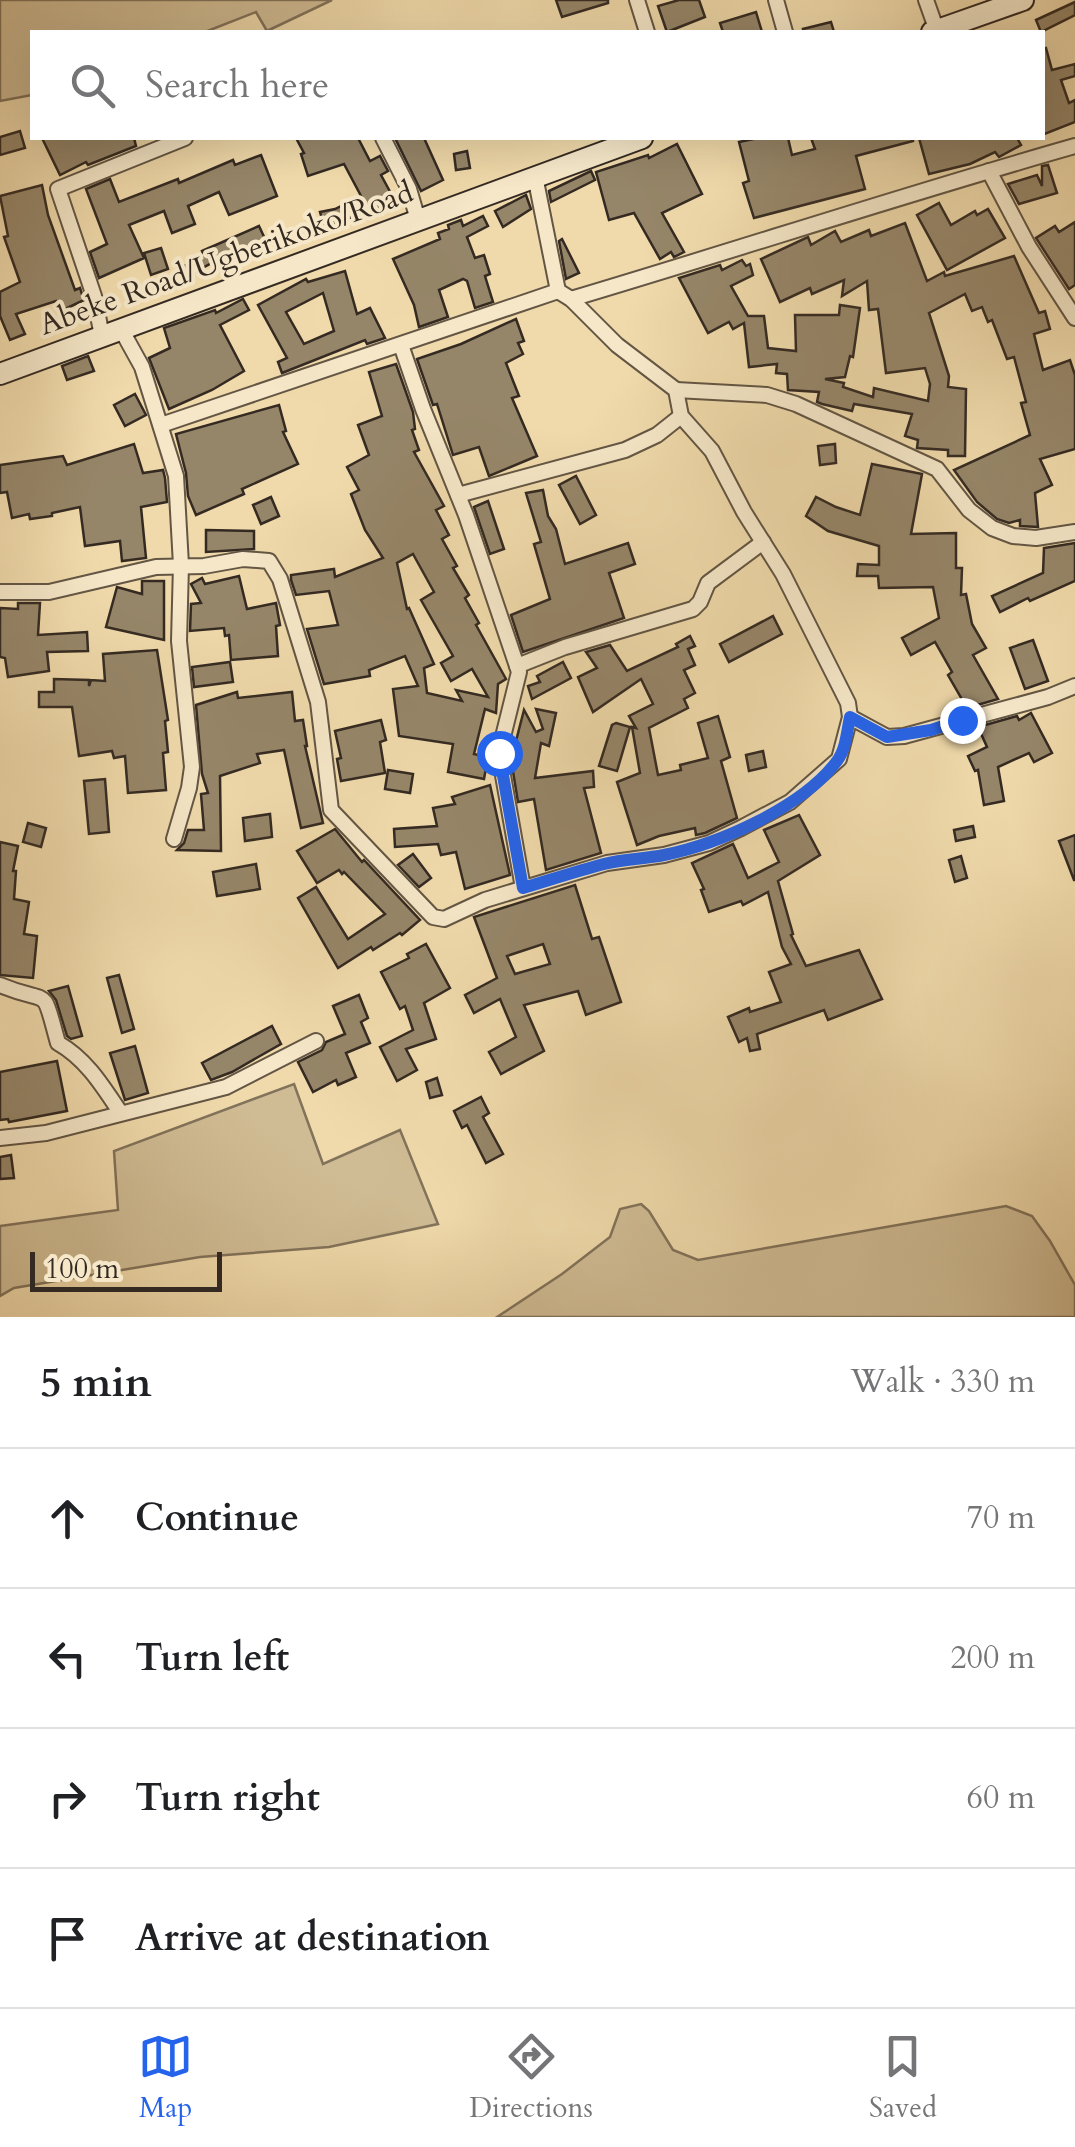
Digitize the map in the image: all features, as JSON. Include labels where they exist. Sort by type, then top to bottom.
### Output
[{"type":"street","points":[[637,0],[646,30]]},
{"type":"street","points":[[776,0],[785,30]]},
{"type":"street","points":[[926,0],[934,30]]},
{"type":"street","points":[[940,30],[1023,0]]},
{"type":"street","points":[[174,839],[190,788],[192,767],[179,641],[181,565],[176,476],[142,366],[111,332],[94,296],[58,189],[180,140]]},
{"type":"street","points":[[384,140],[418,220]]},
{"type":"street","name":"Abeke Road/Ugberikoko/Road","points":[[0,374],[636,140]]},
{"type":"street","points":[[161,426],[564,295],[1075,146]]},
{"type":"street","points":[[989,171],[1029,248],[1070,300],[1075,318]]},
{"type":"street","points":[[536,176],[564,295],[618,345],[676,390],[767,395],[796,404],[937,469],[969,510],[992,528],[1013,536],[1036,538],[1075,532]]},
{"type":"street","points":[[402,345],[517,666],[517,685],[499,753],[523,888]]},
{"type":"street","points":[[0,592],[50,592],[117,574],[181,565],[262,558],[274,567],[318,702],[331,810],[433,917],[444,919],[485,900],[607,863],[664,855],[709,843],[790,802],[839,759],[850,717],[848,703],[783,574],[712,451],[681,416],[676,390]]},
{"type":"street","points":[[458,496],[625,450],[657,435],[681,416]]},
{"type":"street","points":[[517,666],[565,646],[692,609],[700,602],[708,583],[763,542]]},
{"type":"street","points":[[850,717],[887,737],[904,736],[1075,686]]},
{"type":"street","points":[[0,985],[42,996],[48,1002],[58,1044],[75,1052],[86,1064],[120,1112]]},
{"type":"street","points":[[0,1138],[46,1134],[226,1086],[316,1041]]},
{"type":"shaded area","points":[[0,0],[332,0],[269,30],[256,12],[210,30],[30,30],[30,95],[0,101]]},
{"type":"shaded area","points":[[294,1084],[323,1164],[400,1130],[438,1224],[329,1247],[200,1257],[14,1288],[0,1296],[0,1226],[118,1210],[114,1151]]},
{"type":"shaded area","points":[[641,1204],[673,1250],[698,1260],[1006,1206],[1032,1216],[1050,1241],[1075,1285],[1075,1317],[497,1317],[610,1237],[620,1209]]},
{"type":"building","points":[[556,0],[608,0],[608,3],[562,17]]},
{"type":"building","points":[[699,0],[705,17],[666,30],[658,6]]},
{"type":"building","points":[[1075,2],[1075,15],[1045,30],[1040,30],[1036,20]]},
{"type":"building","points":[[756,12],[761,30],[722,30],[720,23]]},
{"type":"building","points":[[831,22],[833,30],[803,30]]},
{"type":"building","points":[[1045,48],[1052,70],[1075,64],[1075,76],[1061,80],[1069,103],[1075,100],[1075,122],[1045,134]]},
{"type":"building","points":[[20,131],[25,148],[0,155],[0,137]]},
{"type":"building","points":[[43,140],[134,140],[136,146],[60,175]]},
{"type":"building","points":[[297,140],[359,140],[370,161],[380,156],[388,171],[381,175],[394,199],[325,229],[320,212],[361,196],[344,164],[308,176],[301,154],[304,153]]},
{"type":"building","points":[[396,140],[425,140],[443,180],[421,191]]},
{"type":"building","points":[[788,140],[792,155],[815,149],[812,140],[913,140],[856,156],[865,189],[754,218],[743,183],[749,181],[739,142]]},
{"type":"building","points":[[920,140],[1018,140],[1021,145],[999,157],[995,152],[970,164],[929,174]]},
{"type":"building","points":[[677,144],[702,194],[662,213],[684,252],[674,257],[671,252],[660,259],[634,213],[609,220],[596,172],[648,155],[649,158]]},
{"type":"building","points":[[467,151],[470,168],[456,170],[454,154]]},
{"type":"building","points":[[261,155],[277,196],[229,215],[219,192],[188,206],[195,224],[172,233],[164,211],[129,225],[144,258],[99,278],[90,252],[107,244],[86,189],[110,179],[119,202],[233,160],[235,165]]},
{"type":"building","points":[[1048,165],[1057,193],[1019,204],[1008,184],[1037,175],[1042,186],[1042,166]]},
{"type":"building","points":[[591,171],[595,180],[551,202],[549,191]]},
{"type":"building","points":[[42,185],[48,215],[75,290],[80,288],[84,300],[61,311],[56,301],[16,314],[25,334],[10,340],[0,316],[0,292],[20,282],[4,237],[8,236],[0,196]]},
{"type":"building","points":[[526,195],[531,209],[503,227],[495,211]]},
{"type":"building","points":[[939,203],[951,225],[975,211],[977,215],[988,209],[1005,238],[947,270],[917,215]]},
{"type":"building","points":[[483,216],[488,226],[467,237],[475,258],[484,255],[493,302],[475,308],[463,279],[439,290],[448,317],[419,327],[414,305],[393,259],[440,239],[438,233],[449,229],[448,225],[461,220],[463,226]]},
{"type":"building","points":[[1075,222],[1075,285],[1069,289],[1036,238],[1055,226],[1059,232]]},
{"type":"building","points":[[905,223],[927,281],[944,272],[945,276],[1014,256],[1039,313],[1045,311],[1050,329],[1034,334],[1043,370],[1070,360],[1075,375],[1075,449],[1040,459],[1052,485],[1035,493],[1038,527],[1020,526],[1020,520],[1009,523],[997,519],[977,502],[954,470],[1030,435],[1014,357],[1007,359],[992,320],[988,322],[982,307],[972,311],[965,294],[929,313],[949,376],[948,387],[966,389],[965,456],[948,456],[948,450],[917,448],[918,440],[905,436],[912,414],[854,404],[852,411],[822,404],[817,402],[819,392],[788,390],[787,374],[776,373],[777,364],[749,367],[744,323],[733,329],[729,322],[708,333],[679,278],[720,265],[722,270],[742,260],[746,266],[750,264],[753,275],[731,286],[748,316],[764,316],[768,348],[796,351],[795,315],[839,315],[840,305],[860,308],[853,357],[850,356],[845,377],[825,379],[873,397],[874,388],[928,401],[930,384],[925,368],[886,373],[878,309],[869,310],[867,281],[842,296],[844,280],[812,294],[810,288],[780,302],[761,259],[808,237],[811,245],[835,231],[841,242],[869,230],[871,236]]},
{"type":"building","points":[[259,226],[266,241],[243,250],[242,247],[189,275],[184,266],[204,256],[202,251]]},
{"type":"building","points":[[562,239],[579,273],[566,279],[559,241]]},
{"type":"building","points":[[161,248],[168,269],[151,275],[144,253]]},
{"type":"building","points":[[345,271],[357,314],[370,308],[385,338],[367,344],[365,340],[282,373],[278,362],[287,358],[258,305],[306,279],[308,282]],"holes":[[[323,293],[334,331],[304,344],[286,312]]]},
{"type":"building","points":[[243,299],[249,310],[220,325],[244,371],[169,409],[149,358],[170,348],[164,328],[215,310],[216,313]]},
{"type":"building","points":[[516,319],[524,341],[518,343],[523,354],[506,363],[519,396],[512,398],[537,456],[489,476],[479,447],[453,455],[417,359]]},
{"type":"building","points":[[88,356],[94,371],[67,380],[62,366]]},
{"type":"building","points":[[396,364],[413,412],[412,430],[419,450],[414,452],[444,506],[436,510],[449,535],[442,539],[469,595],[465,598],[479,623],[476,625],[506,679],[498,684],[496,713],[485,709],[474,754],[488,757],[484,779],[448,772],[453,744],[399,736],[393,689],[418,686],[405,656],[369,670],[370,676],[324,684],[307,629],[338,625],[329,591],[296,595],[291,580],[291,575],[334,569],[335,577],[383,558],[365,530],[351,494],[359,490],[347,467],[369,455],[358,425],[382,416],[369,372]],"holes":[[[413,554],[434,592],[421,600],[453,656],[441,663],[451,681],[472,669],[488,697],[456,690],[462,701],[427,693],[424,668],[434,664],[407,609],[397,563]]]},
{"type":"building","points":[[135,394],[146,415],[125,426],[114,405]]},
{"type":"building","points":[[279,405],[286,431],[283,432],[298,464],[196,515],[188,496],[176,434]]},
{"type":"building","points":[[134,444],[143,473],[163,470],[165,478],[167,502],[141,507],[146,558],[122,561],[120,541],[85,546],[80,507],[52,516],[30,519],[29,514],[12,518],[7,492],[0,493],[0,465],[63,456],[67,465]]},
{"type":"building","points":[[835,444],[836,463],[820,465],[818,446]]},
{"type":"building","points":[[872,464],[922,474],[911,534],[956,533],[956,568],[962,568],[961,595],[966,594],[972,624],[986,648],[973,655],[998,699],[967,708],[935,642],[911,655],[902,638],[939,618],[933,587],[879,588],[878,576],[857,576],[858,564],[879,565],[879,546],[828,531],[806,516],[816,497],[860,515]]},
{"type":"building","points":[[576,476],[596,515],[580,524],[559,485]]},
{"type":"building","points":[[543,490],[565,564],[628,543],[635,564],[609,573],[624,618],[523,652],[511,615],[550,599],[534,544],[541,542],[526,493]]},
{"type":"building","points":[[271,497],[279,516],[261,524],[253,505]]},
{"type":"building","points":[[488,501],[504,549],[490,554],[474,507]]},
{"type":"building","points":[[206,530],[254,531],[254,549],[206,552]]},
{"type":"building","points":[[1075,543],[1075,581],[1000,612],[992,596],[1043,573],[1044,548]]},
{"type":"building","points":[[239,576],[247,609],[276,603],[280,625],[276,626],[278,656],[231,660],[229,635],[225,636],[224,628],[190,631],[191,604],[201,603],[191,584],[202,578],[205,584]]},
{"type":"building","points":[[142,581],[164,581],[164,640],[106,627],[117,587],[142,594]]},
{"type":"building","points":[[18,603],[40,603],[38,635],[87,632],[88,651],[47,652],[49,671],[8,677],[5,658],[0,657],[0,608],[18,609]]},
{"type":"building","points":[[773,616],[782,634],[729,662],[720,644]]},
{"type":"building","points":[[690,636],[695,646],[688,649],[695,665],[684,670],[695,693],[684,699],[688,708],[649,728],[658,775],[708,758],[698,723],[718,716],[730,757],[721,761],[737,818],[705,833],[696,835],[695,828],[637,845],[617,782],[640,773],[632,727],[636,728],[629,716],[653,704],[641,679],[593,712],[578,677],[597,668],[586,652],[610,645],[627,671],[678,647],[676,644]]},
{"type":"building","points":[[1033,640],[1048,681],[1025,689],[1010,648]]},
{"type":"building","points":[[157,650],[168,720],[168,752],[163,753],[166,790],[128,793],[125,756],[114,758],[112,751],[79,756],[72,707],[39,707],[39,692],[54,692],[54,679],[89,680],[89,686],[91,680],[105,681],[103,654]]},
{"type":"building","points":[[230,662],[233,682],[194,687],[192,667]]},
{"type":"building","points":[[563,662],[571,678],[532,699],[528,686],[540,682],[537,676]]},
{"type":"building","points":[[237,692],[238,698],[292,692],[295,721],[303,720],[323,823],[301,828],[284,750],[257,754],[260,763],[220,776],[221,851],[177,850],[188,830],[204,830],[201,794],[208,793],[202,774],[196,705]]},
{"type":"building","points":[[536,709],[556,713],[549,746],[541,743],[535,778],[593,771],[594,787],[584,788],[601,853],[546,870],[534,799],[518,802],[510,753],[524,710],[536,732],[543,729]]},
{"type":"building","points":[[1031,713],[1052,753],[1034,762],[1029,753],[998,767],[1004,801],[984,805],[978,770],[975,771],[968,756],[987,747],[978,727],[1017,716],[1019,720]]},
{"type":"building","points":[[381,720],[386,740],[380,742],[385,773],[341,781],[335,731]]},
{"type":"building","points":[[616,723],[630,727],[617,771],[599,766]]},
{"type":"building","points":[[763,751],[766,767],[749,771],[746,755]]},
{"type":"building","points":[[388,770],[413,774],[410,793],[385,789]]},
{"type":"building","points":[[105,779],[109,832],[89,834],[84,781]]},
{"type":"building","points":[[490,785],[510,875],[465,889],[456,852],[441,855],[438,844],[395,847],[394,829],[437,826],[433,808],[455,804],[452,797]]},
{"type":"building","points":[[270,814],[272,837],[245,841],[243,818]]},
{"type":"building","points":[[799,815],[820,855],[778,881],[791,935],[806,966],[859,950],[882,999],[828,1020],[824,1010],[757,1034],[760,1049],[750,1051],[747,1038],[739,1042],[728,1017],[781,1002],[769,972],[791,964],[782,947],[768,892],[743,905],[741,901],[709,912],[692,863],[733,844],[748,878],[779,862],[764,830]]},
{"type":"building","points":[[28,823],[46,828],[41,847],[23,842]]},
{"type":"building","points":[[973,826],[975,837],[956,841],[954,830]]},
{"type":"building","points":[[335,829],[420,920],[402,935],[373,950],[371,947],[338,968],[298,898],[316,887],[348,939],[385,914],[344,872],[339,870],[317,883],[297,851]]},
{"type":"building","points":[[1075,835],[1075,880],[1074,880],[1059,841]]},
{"type":"building","points":[[0,842],[18,846],[13,871],[14,899],[29,902],[24,934],[37,936],[33,978],[0,975]]},
{"type":"building","points":[[413,854],[431,878],[419,887],[398,865]]},
{"type":"building","points":[[961,856],[967,878],[955,882],[949,860]]},
{"type":"building","points":[[256,864],[260,889],[217,896],[213,872]]},
{"type":"building","points":[[575,885],[592,939],[599,937],[621,1002],[586,1015],[578,991],[524,1005],[544,1051],[501,1074],[489,1052],[516,1037],[500,999],[474,1013],[465,995],[497,978],[474,917]],"holes":[[[543,944],[550,964],[515,974],[507,956]]]},
{"type":"building","points":[[426,944],[450,988],[424,1003],[436,1039],[406,1049],[417,1070],[397,1081],[380,1047],[413,1030],[405,1006],[400,1009],[381,972]]},
{"type":"building","points":[[119,975],[134,1029],[122,1033],[107,978]]},
{"type":"building","points":[[68,986],[82,1036],[71,1039],[49,991]]},
{"type":"building","points":[[359,995],[368,1018],[361,1022],[370,1043],[346,1053],[356,1077],[338,1085],[336,1080],[313,1092],[298,1062],[345,1034],[333,1006]]},
{"type":"building","points":[[272,1026],[281,1044],[211,1080],[202,1063]]},
{"type":"building","points":[[135,1046],[148,1093],[125,1100],[110,1053]]},
{"type":"building","points":[[57,1061],[67,1111],[9,1122],[0,1120],[0,1072]]},
{"type":"building","points":[[437,1078],[442,1095],[430,1098],[426,1082]]},
{"type":"building","points":[[481,1097],[489,1113],[483,1117],[503,1154],[486,1163],[467,1125],[462,1128],[454,1111]]},
{"type":"building","points":[[11,1155],[14,1178],[0,1179],[0,1157]]},
{"type":"route","points":[[499,753],[523,888],[607,863],[664,855],[709,843],[741,828],[790,802],[839,759],[850,717],[887,737],[962,720]]}]
